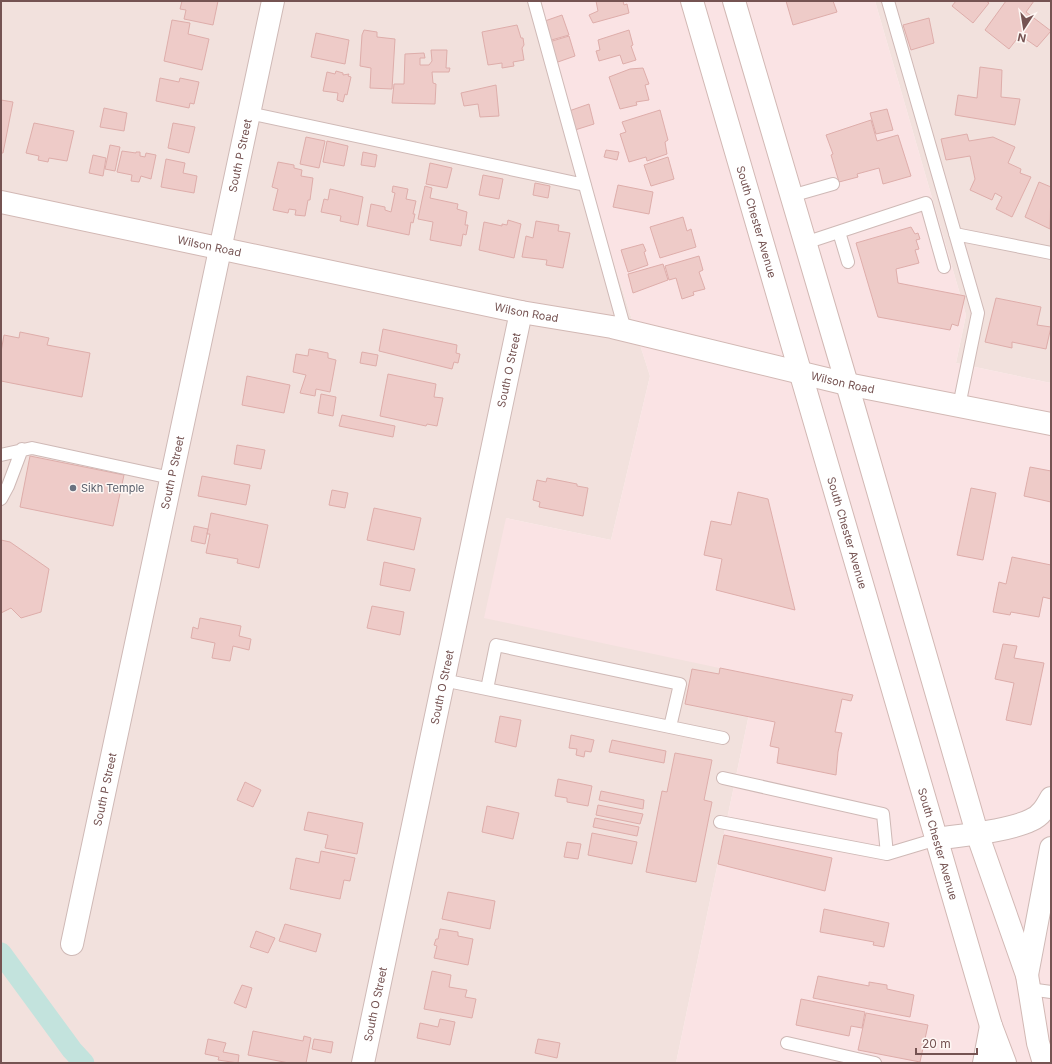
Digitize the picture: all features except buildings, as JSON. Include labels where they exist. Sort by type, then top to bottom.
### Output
[{"type":"street","name":"South P Street","points":[[72,944],[273,1]]},
{"type":"street","name":"South Chester Avenue","points":[[692,1],[1001,1061]]},
{"type":"street","points":[[734,1],[977,833],[1028,982],[1045,1050]]},
{"type":"street","name":"Wilson Road","points":[[1,202],[521,312],[624,330],[801,374],[1051,424]]},
{"type":"street","name":"South O Street","points":[[363,1063],[442,680],[521,312]]},
{"type":"street","points":[[937,839],[977,833],[1031,820],[1045,810],[1051,798]]},
{"type":"street","points":[[1028,982],[1051,848]]},
{"type":"lane","points":[[534,1],[624,330]]},
{"type":"lane","points":[[888,1],[978,313],[960,406]]},
{"type":"lane","points":[[249,113],[585,184]]},
{"type":"lane","points":[[791,196],[833,184]]},
{"type":"lane","points":[[805,243],[926,204],[944,267]]},
{"type":"lane","points":[[839,232],[848,262]]},
{"type":"lane","points":[[955,234],[1051,253]]},
{"type":"lane","points":[[1,455],[22,449],[32,448],[171,478]]},
{"type":"lane","points":[[1,499],[8,486],[22,449]]},
{"type":"lane","points":[[487,689],[496,645],[680,684],[670,727]]},
{"type":"lane","points":[[442,680],[724,738]]},
{"type":"lane","points":[[723,778],[883,814],[887,854]]},
{"type":"lane","points":[[720,822],[887,854],[937,839]]},
{"type":"lane","points":[[1028,982],[1051,992]]},
{"type":"lane","points":[[787,1043],[875,1063]]},
{"type":"shaded area","points":[[1,1],[530,1],[650,376],[611,540],[506,518],[757,676],[676,1063],[1,1063]]},
{"type":"shaded area","points":[[530,1],[875,1],[966,315],[956,363],[1051,383],[1051,1063],[676,1063],[757,676],[484,618],[506,518],[611,540],[650,376]]},
{"type":"shaded area","points":[[875,1],[1051,1],[1051,383],[956,363],[966,315]]},
{"type":"waterway","points":[[1,953],[72,1050],[84,1063]]},
{"type":"place","name":"Sikh Temple","points":[[73,488]]}]
